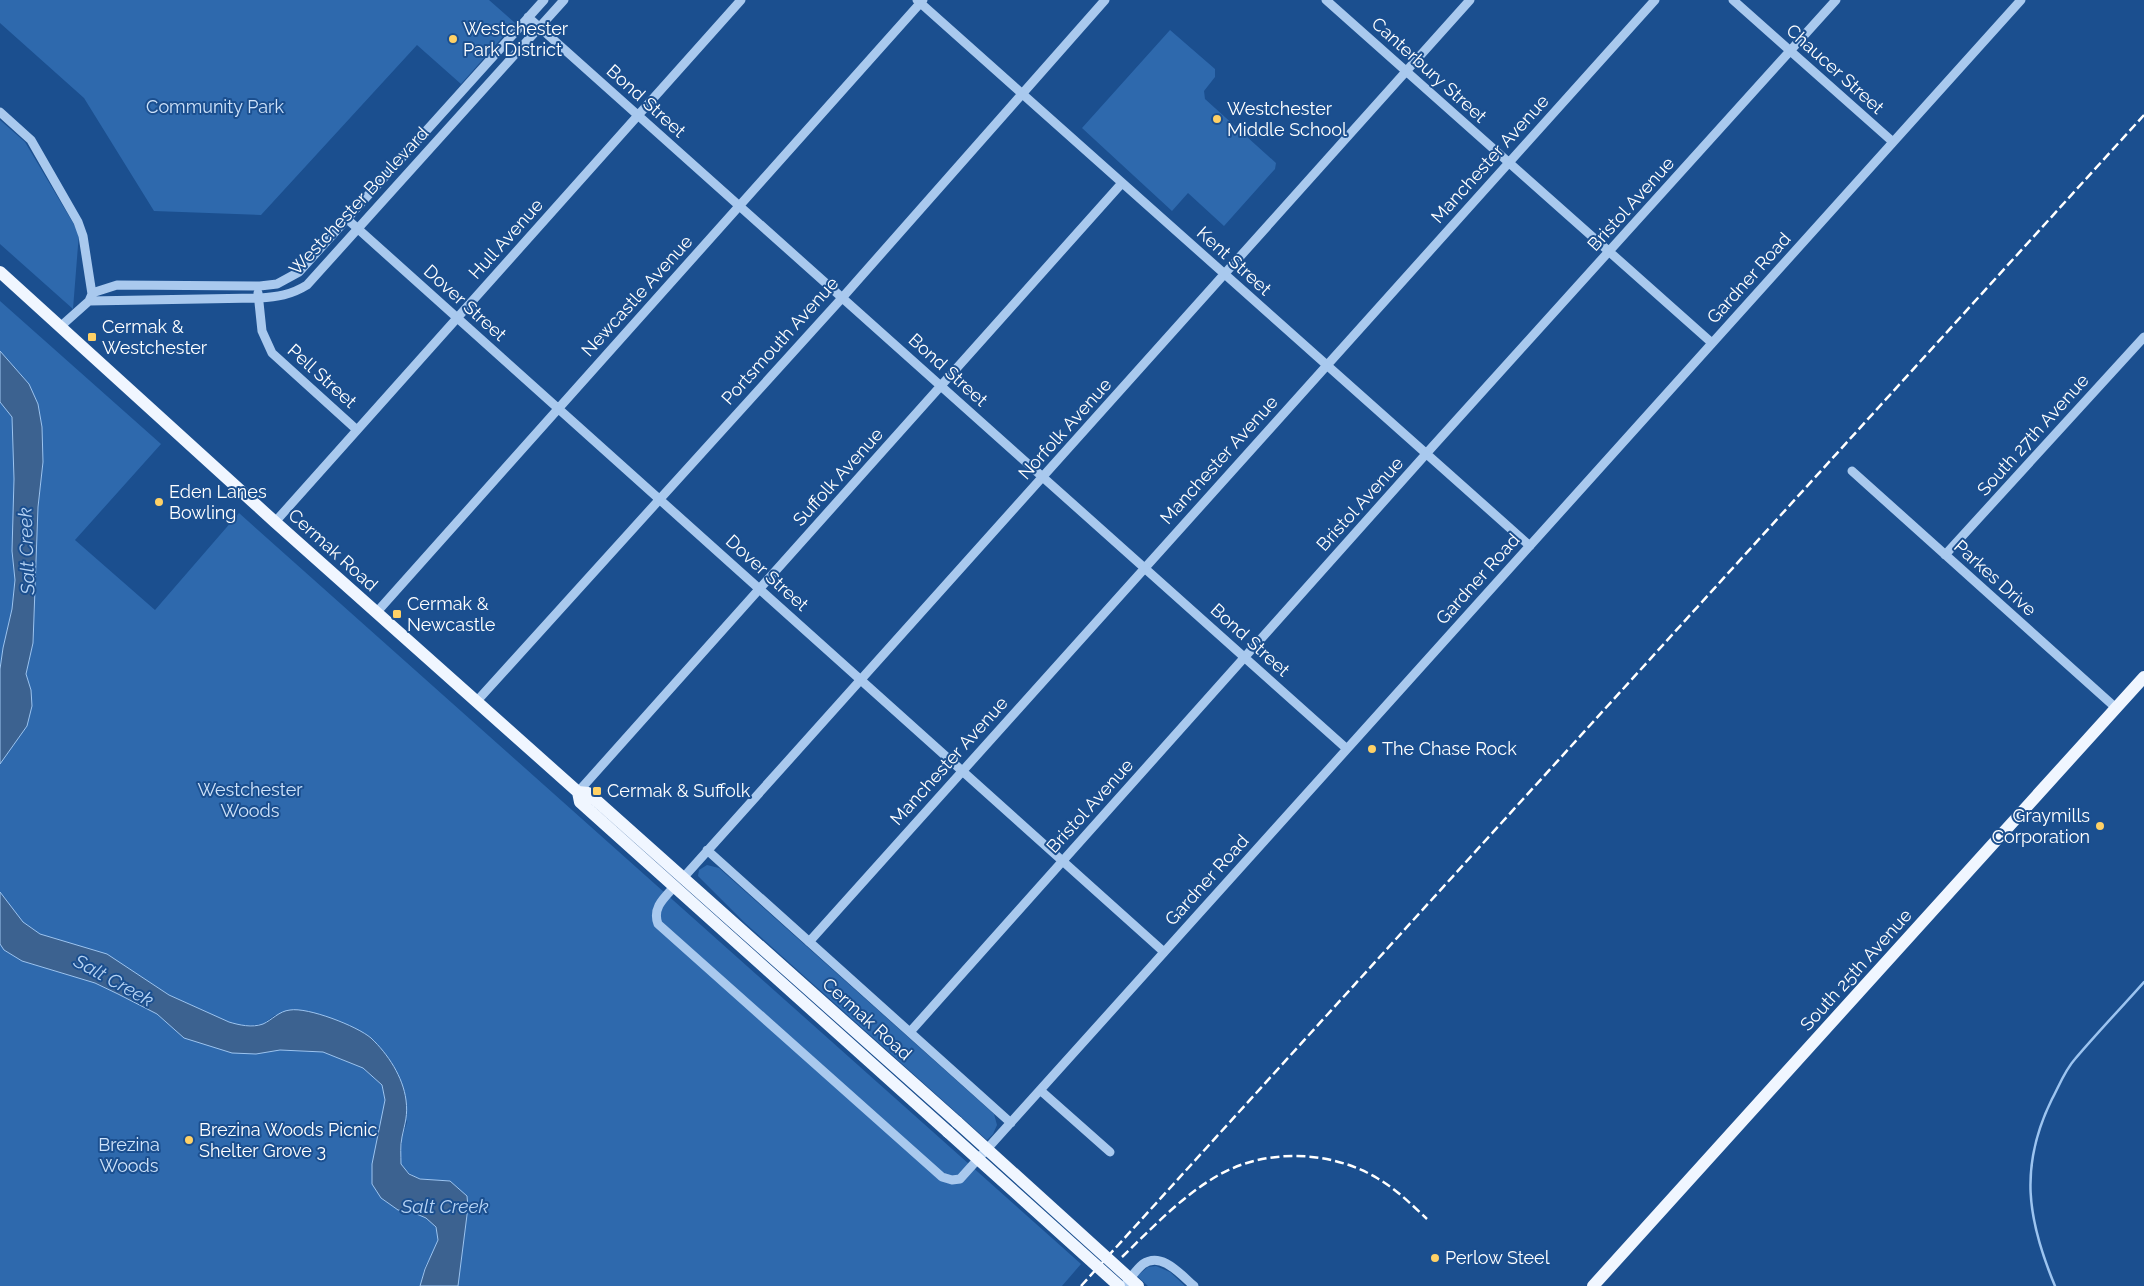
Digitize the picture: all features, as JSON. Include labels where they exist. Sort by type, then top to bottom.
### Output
[{"type":"main road","name":"Cermak Road","points":[[0,272],[274,522],[476,702],[578,792],[588,793],[679,883],[953,1127],[1138,1286]]},
{"type":"main road","name":"South 25th Avenue","points":[[1592,1286],[2144,677]]},
{"type":"main road","name":"Cermak Road","points":[[953,1127],[1119,1286]]},
{"type":"street","name":"Westchester Boulevard","points":[[91,297],[117,285],[258,286],[277,284],[299,272],[544,0]]},
{"type":"street","name":"Westchester Boulevard","points":[[91,297],[110,299],[259,298],[283,296],[296,292],[307,285],[564,0]]},
{"type":"street","name":"Hull Avenue","points":[[274,522],[741,0]]},
{"type":"street","name":"Portsmouth Avenue","points":[[476,702],[842,298],[1105,0]]},
{"type":"street","name":"Canterbury Street","points":[[1326,0],[1712,343]]},
{"type":"street","name":"Norfolk Avenue","points":[[679,883],[1470,0]]},
{"type":"street","name":"Manchester Avenue","points":[[809,942],[1655,0]]},
{"type":"street","name":"Chaucer Street","points":[[1733,0],[1893,142]]},
{"type":"street","name":"Bristol Avenue","points":[[910,1032],[1426,454],[1836,0]]},
{"type":"street","name":"Gardner Road","points":[[679,883],[657,908],[655,916],[658,924],[942,1178],[960,1179],[2021,0]]},
{"type":"street","name":"Kent Street","points":[[920,1],[1530,546]]},
{"type":"street","name":"Newcastle Avenue","points":[[376,613],[920,1]]},
{"type":"street","name":"Bond Street","points":[[528,17],[1346,749]]},
{"type":"street","points":[[0,112],[31,140],[78,222],[83,236],[91,297],[61,326]]},
{"type":"street","name":"Suffolk Avenue","points":[[578,792],[1122,183]]},
{"type":"street","name":"Dover Street","points":[[347,219],[1164,952]]},
{"type":"street","name":"Pell Street","points":[[258,286],[262,331],[272,353],[357,430]]},
{"type":"street","name":"South 27th Avenue","points":[[1945,555],[2144,337]]},
{"type":"street","name":"Parkes Drive","points":[[1852,472],[2116,708]]},
{"type":"street","name":"Cermak Road","points":[[707,850],[1011,1123]]},
{"type":"street","points":[[1040,1090],[1110,1152]]},
{"type":"street","points":[[1123,1286],[1142,1265],[1156,1260],[1167,1264],[1194,1286]]},
{"type":"green space","name":"Community Park","points":[[0,0],[489,0],[515,23],[461,84],[417,45],[261,215],[154,211],[84,98],[0,23]]},
{"type":"green space","points":[[1170,30],[1215,69],[1215,77],[1204,91],[1205,99],[1276,163],[1275,169],[1224,226],[1188,193],[1172,211],[1082,128]]},
{"type":"green space","points":[[0,120],[25,142],[79,233],[73,309],[0,244]]},
{"type":"green space","name":"Westchester Woods","points":[[0,301],[161,444],[75,540],[155,610],[239,513],[1081,1264],[1062,1286],[458,1286],[468,1207],[450,1181],[429,1180],[411,1175],[400,1164],[402,1138],[407,1122],[370,1037],[340,1021],[275,1015],[263,1024],[239,1025],[229,1022],[169,995],[131,970],[40,934],[23,922],[0,892],[0,764],[27,726],[31,690],[26,674],[33,643],[38,507],[43,462],[42,427],[38,404],[29,384],[0,351]]},
{"type":"green space","points":[[0,402],[12,416],[14,479],[12,551],[15,580],[12,609],[0,669]]},
{"type":"green space","points":[[707,865],[719,868],[994,1114],[997,1125],[993,1134],[987,1140],[745,923],[698,876],[699,870]]},
{"type":"green space","name":"Brezina Woods","points":[[0,944],[4,950],[22,961],[95,983],[118,994],[157,1014],[184,1038],[256,1054],[280,1050],[323,1052],[363,1068],[382,1085],[385,1100],[381,1126],[398,1210],[412,1212],[425,1217],[435,1226],[437,1232],[438,1239],[435,1250],[425,1267],[420,1286],[0,1286]]},
{"type":"green space","points":[[1156,1266],[1170,1272],[1185,1286],[1148,1286],[1137,1276],[1148,1267]]},
{"type":"water","name":"Salt Creek","points":[[0,351],[29,384],[38,404],[42,427],[43,462],[38,507],[33,643],[26,674],[31,690],[32,706],[27,726],[0,764],[0,669],[12,609],[15,580],[12,551],[14,479],[12,417],[0,402]]},
{"type":"water","name":"Salt Creek","points":[[0,892],[23,922],[40,934],[107,954],[169,995],[229,1022],[254,1026],[263,1024],[282,1012],[290,1010],[308,1011],[332,1018],[355,1028],[371,1038],[394,1066],[404,1091],[407,1110],[401,1144],[401,1164],[409,1174],[420,1179],[450,1181],[467,1196],[468,1207],[458,1286],[420,1286],[425,1269],[438,1240],[436,1227],[426,1218],[412,1212],[398,1210],[381,1198],[372,1184],[372,1164],[385,1100],[382,1085],[363,1068],[323,1052],[280,1050],[256,1054],[232,1053],[184,1038],[157,1014],[95,983],[22,961],[4,950],[0,944]]},
{"type":"waterway","points":[[2055,1286],[2045,1261],[2033,1215],[2031,1170],[2035,1147],[2052,1099],[2068,1068],[2144,982]]},
{"type":"railway","points":[[1081,1286],[2144,115]]},
{"type":"railway","points":[[1122,1257],[1167,1214],[1204,1184],[1236,1167],[1276,1157],[1318,1158],[1339,1162],[1359,1169],[1391,1187],[1427,1219]]},
{"type":"place","name":"Westchester Park District","points":[[453,39]]},
{"type":"place","name":"Westchester Middle School","points":[[1217,119]]},
{"type":"place","name":"Cermak & Westchester","points":[[92,337]]},
{"type":"place","name":"Eden Lanes Bowling","points":[[159,502]]},
{"type":"place","name":"Cermak & Newcastle","points":[[397,614]]},
{"type":"place","name":"The Chase Rock","points":[[1372,749]]},
{"type":"place","name":"Cermak & Suffolk","points":[[597,791]]},
{"type":"place","name":"Graymills Corporation","points":[[2100,826]]},
{"type":"place","name":"Brezina Woods Picnic Shelter Grove 3","points":[[189,1140]]},
{"type":"place","name":"Perlow Steel","points":[[1435,1258]]}]
